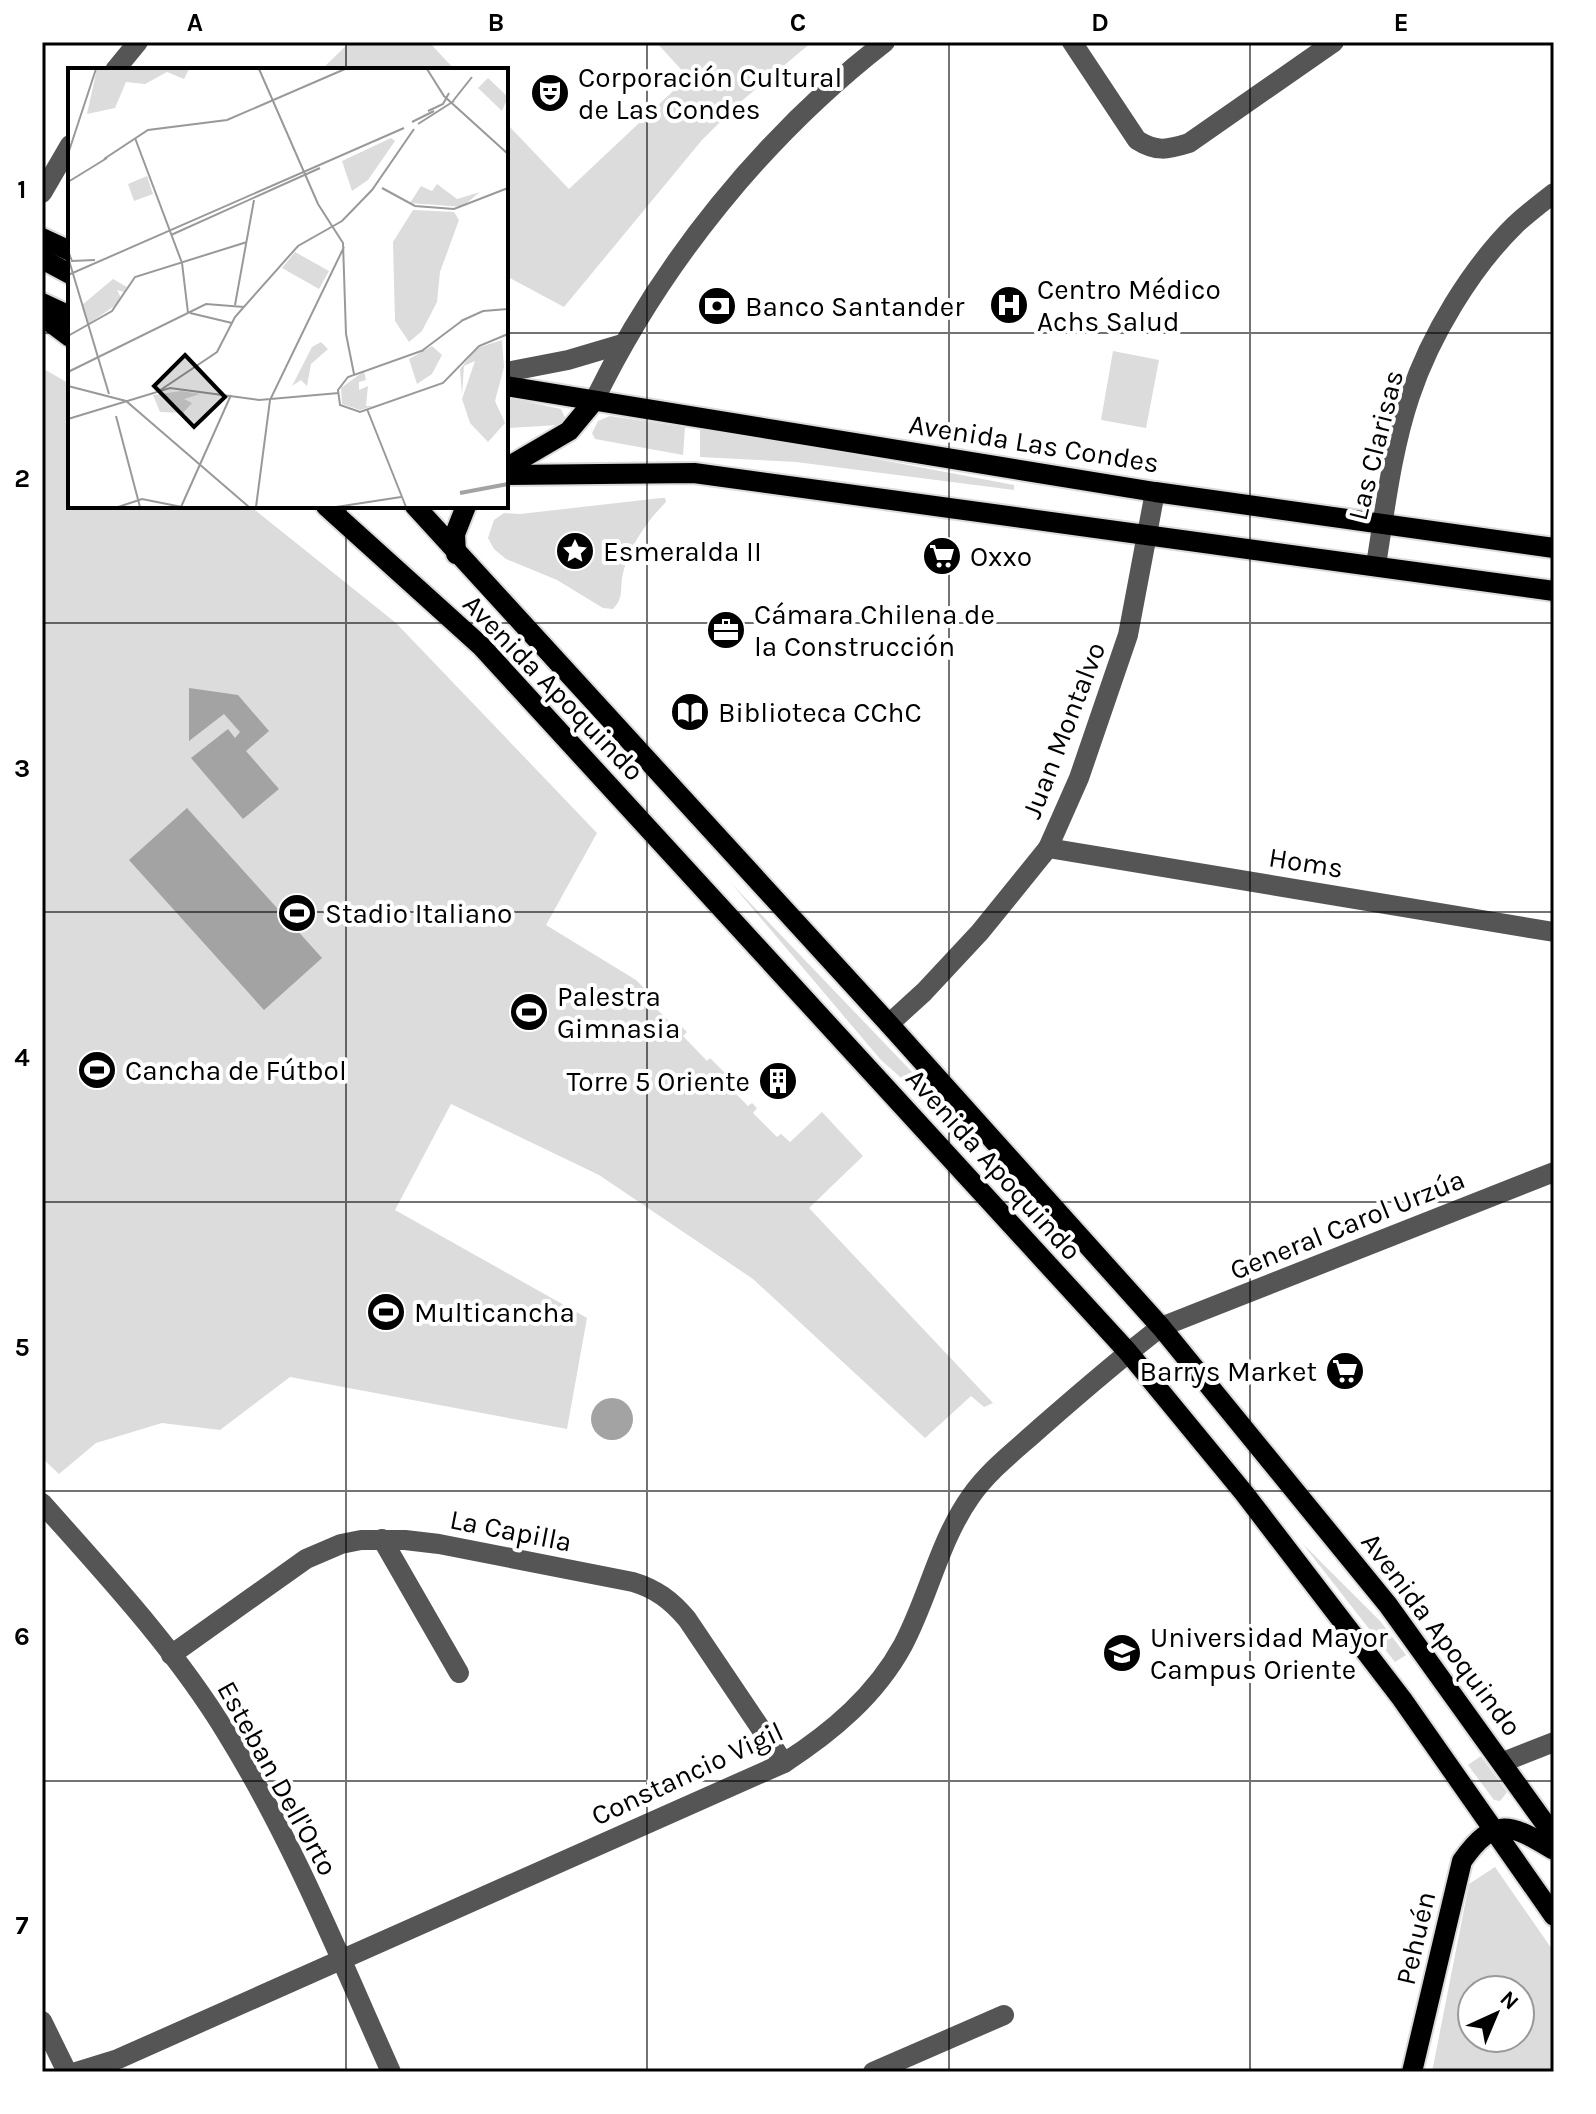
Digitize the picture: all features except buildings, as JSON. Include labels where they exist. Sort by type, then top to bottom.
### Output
[{"type":"main road","points":[[42,238],[68,250]]},
{"type":"main road","points":[[42,259],[68,273]]},
{"type":"main road","points":[[42,303],[68,315]]},
{"type":"main road","points":[[42,316],[68,336]]},
{"type":"main road","name":"Avenida Las Condes","points":[[508,386],[1155,492],[1554,548]]},
{"type":"main road","points":[[508,467],[569,431],[594,401]]},
{"type":"main road","points":[[508,475],[694,473],[1554,591]]},
{"type":"main road","name":"Avenida Apoquindo","points":[[328,508],[481,646],[1128,1352],[1244,1493],[1402,1699],[1554,1916]]},
{"type":"main road","name":"Avenida Apoquindo","points":[[417,508],[889,1024],[1161,1327],[1345,1552],[1503,1762],[1554,1836]]},
{"type":"main road","points":[[456,554],[455,534],[465,508]]},
{"type":"main road","points":[[1494,1830],[1501,1827],[1520,1829],[1554,1850]]},
{"type":"main road","name":"Pehuén","points":[[1412,2072],[1462,1861],[1475,1843],[1494,1830]]},
{"type":"street","points":[[117,68],[138,42]]},
{"type":"street","points":[[594,401],[622,344],[670,270],[739,182],[825,94],[885,42]]},
{"type":"street","points":[[1072,42],[1137,140],[1151,149],[1168,150],[1189,143],[1334,42]]},
{"type":"street","points":[[42,193],[68,148]]},
{"type":"street","name":"Las Clarisas","points":[[1376,565],[1410,397],[1436,335],[1460,294],[1515,225],[1554,193]]},
{"type":"street","points":[[508,372],[568,360],[622,344]]},
{"type":"street","name":"Juan Montalvo","points":[[889,1024],[980,932],[1048,848],[1079,778],[1128,635],[1155,492]]},
{"type":"street","name":"Homs","points":[[1048,848],[1554,932]]},
{"type":"street","name":"General Carol Urzúa","points":[[1161,1327],[1554,1172]]},
{"type":"street","name":"Constancio Vigil","points":[[76,2072],[110,2062],[784,1763],[844,1718],[885,1675],[904,1643],[945,1542],[973,1493],[993,1470],[1161,1327]]},
{"type":"street","name":"Esteban Dell'Orto","points":[[42,1503],[171,1655],[211,1710],[253,1778],[308,1888],[391,2072]]},
{"type":"street","points":[[382,1539],[459,1673]]},
{"type":"street","name":"La Capilla","points":[[171,1655],[306,1559],[341,1544],[382,1539],[454,1547],[633,1582],[661,1593],[687,1619],[784,1763]]},
{"type":"street","points":[[1503,1762],[1554,1742]]},
{"type":"street","points":[[873,2072],[1004,2015]]},
{"type":"street","points":[[42,2021],[67,2072]]},
{"type":"shaded area","points":[[350,42],[429,42],[453,68],[323,68]]},
{"type":"shaded area","points":[[656,42],[812,42],[738,104],[702,140],[564,307],[508,277],[508,125],[569,189],[688,77]]},
{"type":"shaded area","points":[[1113,351],[1159,360],[1146,428],[1101,420]]},
{"type":"shaded area","name":"Stadio Italiano","points":[[42,368],[68,383],[68,508],[252,508],[396,623],[597,833],[546,925],[636,980],[655,999],[652,1004],[677,1030],[682,1027],[687,1032],[683,1036],[707,1061],[710,1058],[727,1075],[722,1080],[748,1106],[752,1103],[757,1108],[753,1113],[777,1137],[781,1134],[790,1142],[822,1112],[863,1156],[809,1208],[993,1403],[984,1407],[971,1396],[925,1438],[753,1279],[599,1175],[451,1104],[395,1210],[587,1318],[567,1429],[290,1377],[220,1430],[162,1423],[96,1443],[59,1474],[42,1458]]},
{"type":"shaded area","points":[[508,397],[561,409],[566,420],[559,425],[508,428]]},
{"type":"shaded area","points":[[610,416],[685,427],[683,455],[595,439],[592,433],[598,421]]},
{"type":"shaded area","points":[[700,429],[1014,485],[1014,490],[796,462],[700,457]]},
{"type":"shaded area","points":[[665,498],[666,502],[634,544],[623,573],[620,596],[613,609],[603,608],[557,580],[506,559],[494,549],[488,538],[494,520],[504,513],[520,514]]},
{"type":"shaded area","points":[[189,688],[238,695],[269,731],[246,751],[279,789],[243,819],[191,758],[228,729],[235,738],[240,732],[224,714],[189,741]]},
{"type":"shaded area","points":[[187,808],[322,958],[264,1010],[129,860]]},
{"type":"shaded area","points":[[731,883],[982,1145],[980,1148],[881,1060]]},
{"type":"shaded area","points":[[612,1398],[627,1404],[633,1419],[627,1434],[612,1440],[597,1434],[591,1419],[597,1404]]},
{"type":"shaded area","points":[[1302,1543],[1380,1621],[1406,1655],[1395,1662]]},
{"type":"shaded area","points":[[1481,1756],[1507,1792],[1500,1801],[1494,1800],[1468,1765]]},
{"type":"shaded area","points":[[1495,1867],[1554,1952],[1554,2072],[1432,2072],[1469,1884]]},
{"type":"place","name":"Corporación Cultural de Las Condes","points":[[550,93]]},
{"type":"place","name":"Centro Médico Achs Salud","points":[[1009,305]]},
{"type":"place","name":"Banco Santander","points":[[717,306]]},
{"type":"place","name":"Esmeralda II","points":[[575,551]]},
{"type":"place","name":"Oxxo","points":[[942,556]]},
{"type":"place","name":"Cámara Chilena de la Construcción","points":[[726,630]]},
{"type":"place","name":"Biblioteca CChC","points":[[690,712]]},
{"type":"place","name":"Stadio Italiano","points":[[297,913]]},
{"type":"place","name":"Palestra Gimnasia","points":[[529,1012]]},
{"type":"place","name":"Cancha de Fútbol","points":[[97,1070]]},
{"type":"place","name":"Torre 5 Oriente","points":[[778,1081]]},
{"type":"place","name":"Multicancha","points":[[386,1312]]},
{"type":"place","name":"Barrys Market","points":[[1345,1371]]},
{"type":"place","name":"Universidad Mayor Campus Oriente","points":[[1122,1653]]}]
